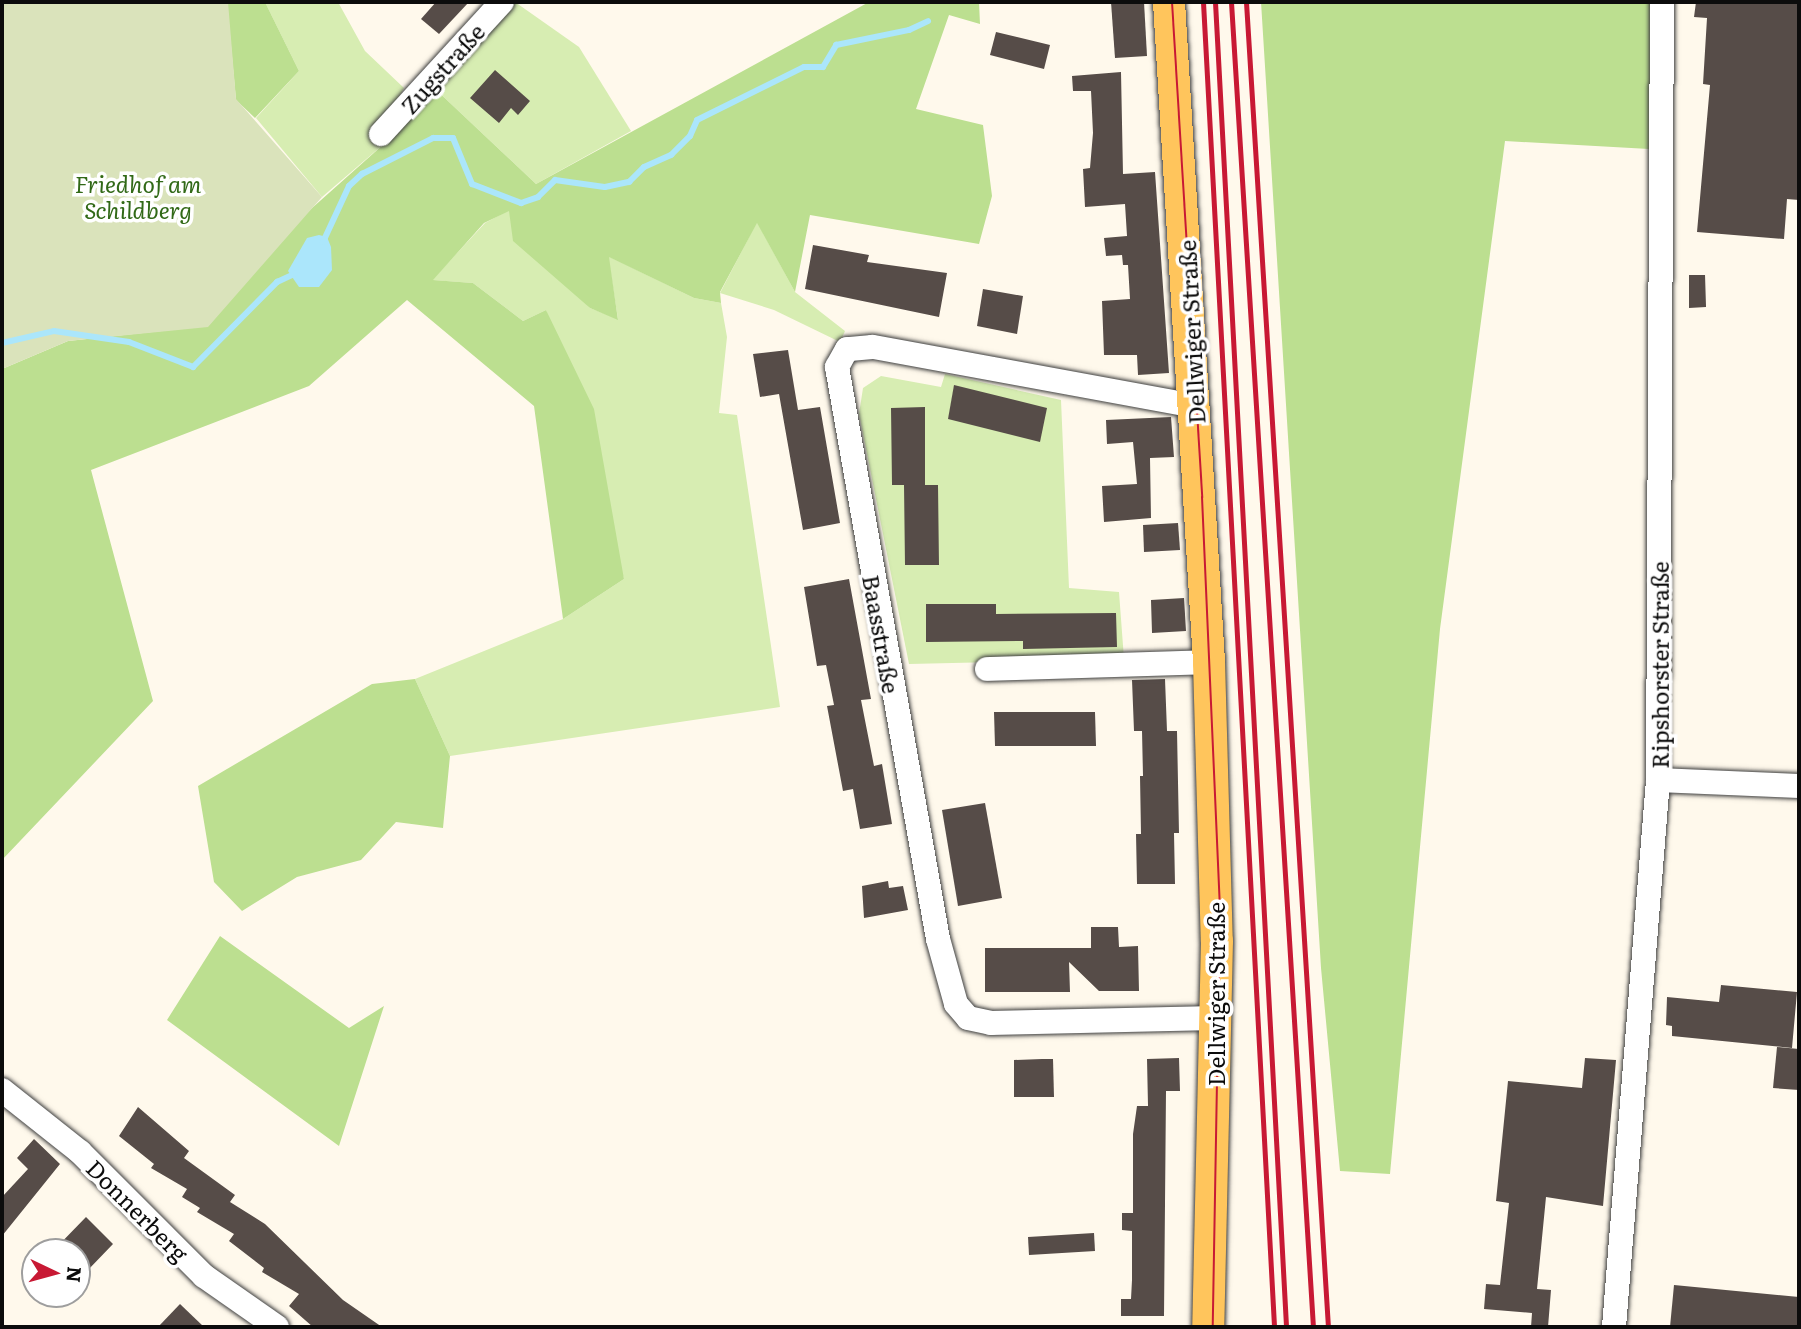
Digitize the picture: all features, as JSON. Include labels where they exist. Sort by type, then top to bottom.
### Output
[{"type":"main road","name":"Dellwiger Straße","points":[[1169,2],[1209,662],[1215,1018],[1208,1327]]},
{"type":"street","name":"Zugstraße","points":[[381,134],[502,2]]},
{"type":"street","name":"Ripshorster Straße","points":[[1614,1327],[1658,780],[1662,2]]},
{"type":"street","name":"Baasstraße","points":[[1195,407],[872,347],[847,349],[837,367],[940,952],[956,1004],[968,1018],[991,1023],[1215,1018]]},
{"type":"street","points":[[987,669],[1209,662]]},
{"type":"street","points":[[1658,780],[1799,786]]},
{"type":"street","name":"Donnerberg","points":[[2,1090],[80,1152],[204,1276],[277,1327]]},
{"type":"green space","name":"Friedhof am Schildberg","points":[[2,2],[228,2],[236,99],[322,197],[208,327],[68,341],[2,369]]},
{"type":"green space","points":[[227,2],[265,2],[299,71],[255,118],[236,100]]},
{"type":"green space","points":[[265,2],[338,2],[365,51],[404,88],[390,113],[385,143],[322,197],[256,118],[299,71]]},
{"type":"green space","points":[[504,2],[515,2],[579,47],[631,131],[536,184],[432,86]]},
{"type":"green space","points":[[869,2],[979,2],[980,24],[949,15],[916,109],[983,125],[992,196],[979,244],[810,215],[795,292],[757,223],[720,292],[721,303],[694,298],[609,257],[618,320],[590,308],[513,241],[509,211],[484,223],[433,280],[473,283],[523,321],[546,310],[594,409],[624,579],[563,619],[534,406],[407,300],[309,386],[91,470],[153,701],[2,860],[2,369],[68,341],[208,326],[302,217],[385,143],[432,86],[536,184]]},
{"type":"green space","points":[[1261,2],[1653,2],[1649,149],[1505,141],[1440,629],[1390,1174],[1340,1171],[1321,968]]},
{"type":"green space","points":[[509,210],[590,308],[618,319],[608,256],[694,298],[721,303],[727,337],[719,413],[737,415],[780,707],[450,756],[415,679],[563,619],[624,579],[546,310],[523,321],[473,283],[432,280],[485,223]]},
{"type":"green space","points":[[757,222],[795,292],[845,331],[840,342],[774,310],[720,293]]},
{"type":"green space","points":[[945,374],[1061,400],[1069,588],[1119,592],[1124,659],[909,664],[859,414],[863,388],[881,376],[941,387]]},
{"type":"green space","points":[[415,679],[450,756],[443,828],[396,822],[361,860],[297,877],[242,911],[214,882],[198,786],[372,684]]},
{"type":"green space","points":[[220,936],[349,1028],[384,1006],[339,1146],[167,1020]]},
{"type":"water","points":[[319,235],[327,237],[331,247],[332,270],[319,287],[299,287],[288,271],[307,238]]},
{"type":"building","points":[[436,2],[469,2],[439,34],[421,19]]},
{"type":"building","points":[[1111,2],[1144,2],[1147,56],[1115,58]]},
{"type":"building","points":[[1696,2],[1799,2],[1799,200],[1787,199],[1784,239],[1697,232],[1710,85],[1703,84],[1707,18],[1694,17]]},
{"type":"building","points":[[996,32],[1050,45],[1044,69],[990,55]]},
{"type":"building","points":[[495,70],[530,101],[518,115],[511,108],[499,123],[470,98]]},
{"type":"building","points":[[1121,72],[1123,174],[1155,172],[1169,373],[1138,375],[1137,355],[1104,355],[1102,301],[1130,299],[1128,265],[1123,265],[1122,255],[1106,256],[1104,238],[1127,236],[1125,204],[1085,207],[1083,169],[1090,168],[1093,133],[1091,91],[1073,91],[1072,76]]},
{"type":"building","points":[[813,245],[869,255],[867,262],[947,273],[939,317],[805,289]]},
{"type":"building","points":[[1689,275],[1705,275],[1706,307],[1689,308]]},
{"type":"building","points":[[983,289],[1023,296],[1017,334],[977,326]]},
{"type":"building","points":[[788,350],[798,410],[820,407],[840,523],[803,530],[779,394],[760,397],[753,354]]},
{"type":"building","points":[[954,385],[1047,408],[1040,442],[948,419]]},
{"type":"building","points":[[925,407],[925,485],[938,485],[939,565],[905,565],[904,485],[892,485],[891,408]]},
{"type":"building","points":[[1171,417],[1174,457],[1150,458],[1151,518],[1104,522],[1102,486],[1137,484],[1133,442],[1107,444],[1106,420]]},
{"type":"building","points":[[1178,523],[1180,550],[1144,552],[1143,525]]},
{"type":"building","points":[[849,579],[871,699],[861,700],[874,766],[882,764],[892,824],[860,829],[853,789],[843,791],[827,706],[834,705],[826,665],[817,666],[804,587]]},
{"type":"building","points":[[1184,598],[1186,631],[1152,633],[1151,600]]},
{"type":"building","points":[[926,604],[996,604],[996,614],[1116,613],[1117,647],[1023,649],[1023,641],[926,642]]},
{"type":"building","points":[[1165,679],[1167,731],[1177,731],[1179,833],[1174,833],[1175,884],[1137,884],[1136,834],[1141,834],[1142,731],[1134,731],[1132,680]]},
{"type":"building","points":[[994,712],[1095,712],[1096,746],[995,746]]},
{"type":"building","points":[[985,803],[1002,898],[958,906],[942,810]]},
{"type":"building","points":[[888,881],[889,888],[903,886],[908,910],[864,918],[862,886]]},
{"type":"building","points":[[1091,927],[1118,927],[1119,947],[1138,946],[1139,991],[1099,991],[1069,962],[1070,992],[985,992],[985,948],[1091,948]]},
{"type":"building","points":[[1721,985],[1797,992],[1792,1048],[1672,1036],[1672,1026],[1666,1025],[1667,997],[1719,1002]]},
{"type":"building","points":[[1777,1047],[1799,1049],[1799,1090],[1773,1088]]},
{"type":"building","points":[[1179,1058],[1180,1091],[1166,1091],[1164,1316],[1121,1316],[1121,1299],[1131,1299],[1132,1280],[1132,1231],[1122,1230],[1122,1213],[1133,1213],[1133,1134],[1137,1106],[1148,1106],[1147,1059]]},
{"type":"building","points":[[1585,1058],[1616,1060],[1603,1206],[1546,1197],[1537,1289],[1551,1290],[1548,1327],[1531,1327],[1532,1313],[1484,1309],[1486,1284],[1500,1285],[1509,1203],[1496,1201],[1508,1081],[1582,1088]]},
{"type":"building","points":[[1053,1059],[1054,1097],[1014,1097],[1014,1060]]},
{"type":"building","points":[[138,1107],[189,1151],[184,1158],[235,1195],[230,1202],[265,1224],[343,1300],[382,1327],[313,1327],[289,1306],[299,1294],[262,1272],[264,1268],[229,1241],[234,1234],[197,1212],[200,1208],[182,1197],[187,1189],[151,1168],[154,1164],[119,1136]]},
{"type":"building","points":[[34,1139],[60,1164],[2,1236],[2,1197],[28,1169],[17,1158]]},
{"type":"building","points":[[86,1217],[113,1244],[91,1267],[91,1238],[66,1238]]},
{"type":"building","points":[[1094,1233],[1095,1251],[1029,1255],[1028,1237]]},
{"type":"building","points":[[1674,1285],[1799,1297],[1799,1327],[1670,1327]]},
{"type":"building","points":[[180,1304],[204,1327],[158,1327]]},
{"type":"waterway","points":[[323,242],[349,186],[362,174],[433,138],[453,138],[472,184],[521,203],[538,197],[555,180],[605,187],[629,182],[644,167],[671,155],[690,136],[697,120],[804,67],[823,67],[836,45],[909,30],[928,21]]},
{"type":"waterway","points":[[2,343],[54,331],[129,342],[193,367],[277,282],[296,273]]},
{"type":"tram line","points":[[1172,2],[1202,497],[1220,909],[1213,1327]]},
{"type":"railway","points":[[1203,2],[1274,1327]]},
{"type":"railway","points":[[1215,2],[1286,1327]]},
{"type":"railway","points":[[1231,2],[1313,1327]]},
{"type":"railway","points":[[1246,2],[1328,1327]]}]
